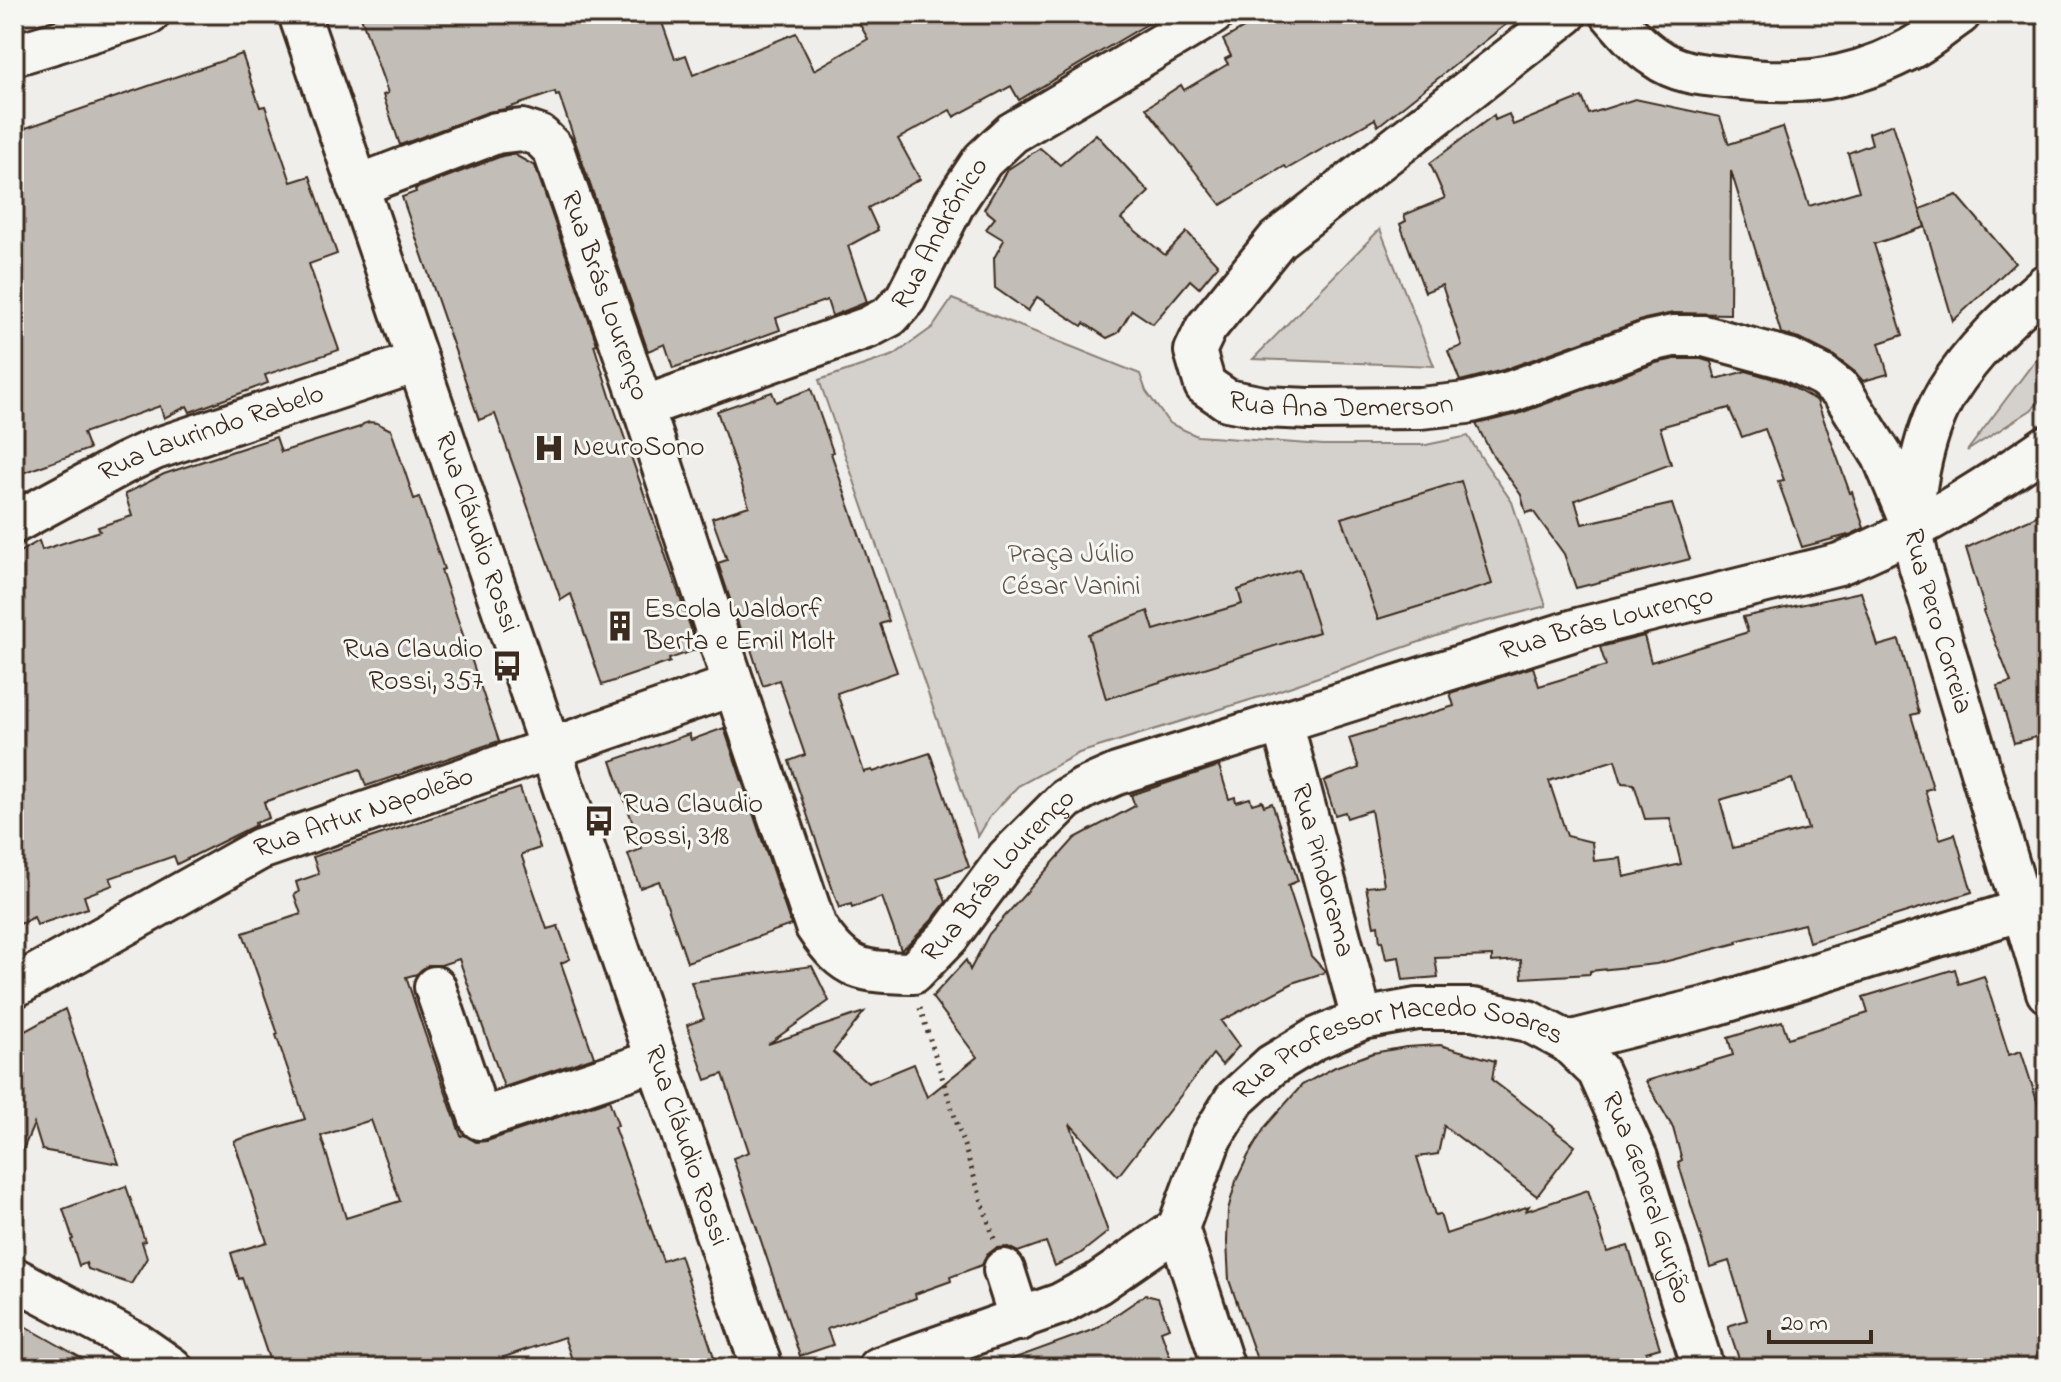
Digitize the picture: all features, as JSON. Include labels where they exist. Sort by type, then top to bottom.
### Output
[{"type":"street","points":[[14,55],[149,14]]},
{"type":"street","name":"Rua Cláudio Rossi","points":[[299,14],[762,1368]]},
{"type":"street","name":"Rua Andrônico","points":[[643,407],[869,327],[890,316],[906,298],[955,202],[983,160],[1012,133],[1213,14]]},
{"type":"street","name":"Rua Ana Demerson","points":[[1566,14],[1277,240],[1206,328],[1195,351],[1205,385],[1227,400],[1263,407],[1420,408],[1467,403],[1510,392],[1650,341],[1673,336],[1704,336],[1789,359],[1823,376],[1841,390],[1883,457],[1913,529]]},
{"type":"street","points":[[1611,14],[1629,35],[1656,58],[1688,73],[1763,82],[1799,82],[1851,74],[1906,51],[1960,14]]},
{"type":"street","name":"Rua Brás Lourenço","points":[[357,186],[496,133],[522,130],[540,136],[553,149],[643,407],[816,927],[830,948],[847,964],[873,972],[913,973],[949,936],[1007,858],[1066,799],[1117,774],[1581,628],[1839,564],[1913,529],[2018,467],[2047,446]]},
{"type":"street","name":"Rua Pero Correia","points":[[2047,284],[1986,341],[1947,393],[1921,458],[1913,529],[1919,564],[2047,992]]},
{"type":"street","name":"Rua Laurindo Rabelo","points":[[14,523],[155,449],[417,362]]},
{"type":"street","name":"Rua Artur Napoleão","points":[[14,987],[260,849],[734,685]]},
{"type":"street","name":"Rua Pindorama","points":[[1282,722],[1362,1019]]},
{"type":"street","name":"Rua Professor Macedo Soares","points":[[1178,1228],[1211,1138],[1235,1099],[1272,1065],[1315,1039],[1362,1019],[1417,1009],[1473,1009],[1528,1021],[1568,1042],[1712,1006],[2022,910]]},
{"type":"street","points":[[435,987],[480,1119],[657,1060]]},
{"type":"street","name":"Rua General Gurjão","points":[[1568,1042],[1598,1071],[1637,1158],[1703,1368]]},
{"type":"street","points":[[878,1368],[1060,1304],[1097,1284],[1178,1228],[1224,1368]]},
{"type":"street","points":[[1004,1270],[1020,1320]]},
{"type":"street","points":[[14,1278],[136,1343],[172,1368]]},
{"type":"path","points":[[920,1008],[1004,1270]]},
{"type":"green space","points":[[1380,229],[1434,366],[1253,359]]},
{"type":"green space","name":"Praça Júlio César Vanini","points":[[952,299],[1140,374],[1146,391],[1169,423],[1197,436],[1323,445],[1426,445],[1468,436],[1512,502],[1546,606],[1457,629],[1266,695],[1079,753],[1018,786],[991,815],[978,837],[819,380],[894,355],[933,327]]},
{"type":"green space","points":[[2047,350],[2047,395],[2031,410],[1967,451],[2034,362]]},
{"type":"building","points":[[360,14],[659,14],[675,59],[686,55],[693,75],[796,33],[814,70],[868,39],[854,14],[1164,14],[1019,100],[1011,86],[954,117],[950,110],[898,139],[920,179],[868,208],[878,230],[848,246],[867,302],[832,316],[827,300],[776,318],[780,330],[673,368],[665,344],[648,351],[559,95],[556,96],[555,92],[488,112],[400,145],[383,95],[388,93]]},
{"type":"building","points":[[1268,14],[1519,14],[1378,126],[1375,119],[1287,169],[1285,166],[1221,205],[1146,108],[1181,85],[1184,90],[1228,64],[1225,59],[1231,56],[1223,40]]},
{"type":"building","points":[[242,54],[260,107],[265,106],[291,182],[310,176],[337,254],[309,264],[339,350],[265,375],[268,383],[190,412],[187,406],[164,418],[160,406],[83,433],[89,449],[14,476],[14,132]]},
{"type":"building","points":[[1582,97],[1589,114],[1635,99],[1720,117],[1729,144],[1783,127],[1809,206],[1859,191],[1848,153],[1872,144],[1869,133],[1893,124],[1925,227],[1874,244],[1903,335],[1879,343],[1888,374],[1863,381],[1833,355],[1799,338],[1781,333],[1731,171],[1730,314],[1673,313],[1645,319],[1503,370],[1460,381],[1448,351],[1462,346],[1442,285],[1425,292],[1400,224],[1406,221],[1404,215],[1445,198],[1430,163],[1494,115],[1495,120],[1509,114],[1513,125]]},
{"type":"building","points":[[1096,134],[1149,192],[1121,219],[1165,255],[1187,232],[1218,265],[1199,288],[1190,280],[1153,324],[1132,310],[1118,333],[1107,338],[1037,297],[1028,311],[995,288],[994,258],[1004,240],[986,229],[995,218],[984,209],[1007,170],[1040,148],[1060,165]]},
{"type":"building","points":[[513,154],[535,166],[597,344],[594,345],[610,396],[698,649],[602,685],[571,594],[561,600],[495,414],[479,420],[402,197],[416,192],[415,189]]},
{"type":"building","points":[[1957,195],[2015,263],[1953,321],[1920,209]]},
{"type":"building","points":[[1675,359],[1711,362],[1716,379],[1746,371],[1781,381],[1817,401],[1864,528],[1802,547],[1778,481],[1784,480],[1765,429],[1742,437],[1729,408],[1660,427],[1671,464],[1575,500],[1582,524],[1672,504],[1690,559],[1576,588],[1564,554],[1533,511],[1526,513],[1521,495],[1492,454],[1476,424],[1518,414],[1656,363]]},
{"type":"building","points":[[811,389],[889,621],[880,624],[897,672],[837,693],[864,772],[873,772],[930,753],[969,867],[937,878],[946,902],[901,950],[882,897],[852,908],[851,904],[839,908],[789,761],[805,755],[779,680],[763,686],[718,563],[727,560],[712,518],[749,506],[717,411],[772,392],[776,402]]},
{"type":"building","points":[[369,422],[391,430],[414,499],[419,497],[499,741],[366,786],[360,769],[264,802],[269,818],[256,825],[177,864],[174,856],[110,878],[113,885],[84,896],[88,908],[37,925],[34,917],[14,927],[14,555],[39,541],[42,550],[100,531],[98,527],[132,516],[125,494],[164,474],[276,437],[281,452]]},
{"type":"building","points":[[1461,481],[1492,584],[1378,619],[1342,518]]},
{"type":"building","points":[[2047,511],[2047,734],[2014,743],[1997,686],[2011,682],[1983,611],[1966,548]]},
{"type":"building","points":[[1299,569],[1319,632],[1106,699],[1088,634],[1148,611],[1154,630],[1242,604],[1238,590]]},
{"type":"building","points":[[1861,592],[1878,646],[1899,640],[1919,713],[1911,715],[1933,788],[1925,790],[1940,839],[1955,834],[1972,892],[1809,942],[1804,924],[1656,964],[1590,971],[1590,974],[1522,978],[1521,960],[1492,962],[1492,956],[1435,958],[1438,977],[1403,980],[1399,957],[1386,959],[1378,925],[1374,926],[1366,887],[1384,885],[1371,810],[1347,818],[1345,812],[1335,815],[1324,781],[1359,768],[1349,738],[1454,706],[1450,693],[1533,667],[1539,686],[1606,666],[1600,647],[1644,636],[1651,662],[1748,632],[1743,617]],"holes":[[[1615,760],[1622,783],[1634,784],[1645,819],[1670,818],[1681,864],[1624,877],[1621,858],[1594,861],[1592,842],[1567,836],[1549,781]],[[1792,779],[1808,829],[1733,848],[1720,800]]]},
{"type":"building","points":[[724,728],[791,925],[687,962],[659,881],[640,888],[628,854],[642,849],[611,761],[689,734],[691,740]]},
{"type":"building","points":[[1219,766],[1229,799],[1235,797],[1236,802],[1250,798],[1252,804],[1262,801],[1264,806],[1272,803],[1298,881],[1288,885],[1311,956],[1326,972],[1295,982],[1221,1021],[1239,1046],[1222,1065],[1213,1054],[1118,1176],[1070,1124],[1108,1232],[1080,1254],[1055,1266],[1046,1242],[1018,1252],[1008,1247],[996,1248],[987,1255],[982,1265],[915,1294],[916,1298],[827,1329],[833,1345],[800,1356],[733,1158],[749,1152],[723,1074],[706,1080],[687,1025],[704,1019],[691,982],[812,966],[829,1001],[768,1044],[864,1012],[833,1052],[868,1083],[914,1064],[927,1097],[977,1057],[932,997],[966,960],[970,970],[989,934],[1075,838],[1135,806],[1131,795]]},
{"type":"building","points":[[520,788],[540,848],[522,854],[522,857],[547,929],[558,926],[570,959],[561,963],[594,1057],[504,1087],[459,959],[441,965],[428,965],[417,974],[406,977],[461,1136],[476,1142],[487,1141],[609,1100],[618,1125],[614,1127],[663,1261],[680,1255],[714,1357],[700,1361],[703,1368],[575,1368],[564,1337],[492,1361],[496,1368],[272,1368],[231,1253],[267,1242],[234,1141],[305,1119],[243,933],[301,914],[294,894],[299,892],[296,882],[319,874],[313,857]],"holes":[[[371,1120],[400,1201],[346,1218],[321,1136]]]},
{"type":"building","points":[[1955,969],[1959,984],[1984,976],[2009,1055],[2021,1051],[2047,1132],[2047,1368],[1742,1368],[1728,1326],[1747,1320],[1729,1261],[1710,1267],[1678,1162],[1682,1160],[1673,1128],[1646,1081],[1733,1055],[1728,1038],[1782,1021],[1788,1038],[1868,1013],[1863,997]]},
{"type":"building","points":[[65,1009],[119,1164],[42,1150],[34,1124],[14,1170],[14,1037]]},
{"type":"building","points":[[1440,1045],[1495,1061],[1492,1080],[1575,1146],[1537,1196],[1444,1126],[1438,1154],[1417,1157],[1435,1215],[1440,1214],[1446,1234],[1588,1190],[1607,1252],[1628,1246],[1660,1348],[1646,1352],[1650,1368],[1260,1368],[1229,1280],[1228,1210],[1236,1181],[1248,1156],[1265,1127],[1302,1085],[1335,1067],[1373,1053]]},
{"type":"building","points":[[126,1186],[145,1241],[142,1242],[147,1258],[131,1284],[88,1269],[86,1263],[79,1266],[63,1209]]},
{"type":"building","points":[[1145,1295],[1158,1298],[1169,1328],[1161,1331],[1174,1368],[997,1368],[996,1365],[1095,1329]]},
{"type":"building","points":[[14,1320],[99,1368],[14,1368]]},
{"type":"place","name":"NeuroSono","points":[[549,448]]},
{"type":"place","name":"Escola Waldorf Berta e Emil Molt","points":[[620,626]]},
{"type":"place","name":"Rua Claudio Rossi, 357","points":[[507,666]]},
{"type":"place","name":"Rua Claudio Rossi, 318","points":[[599,821]]}]
